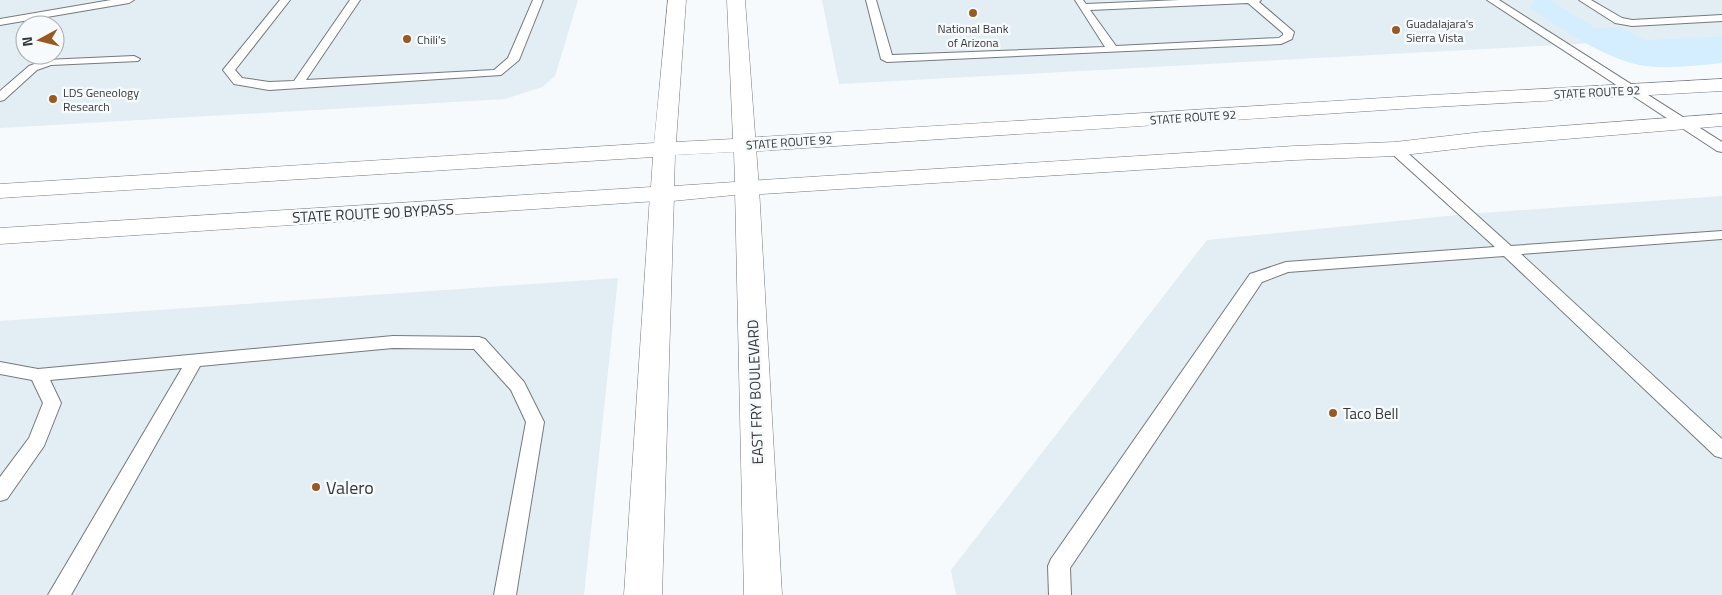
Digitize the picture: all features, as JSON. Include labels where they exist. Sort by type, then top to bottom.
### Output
[{"type":"main road","points":[[643,595],[664,150],[677,0]]},
{"type":"main road","name":"EAST FRY BOULEVARD","points":[[736,0],[747,188],[763,595]]},
{"type":"main road","name":"STATE ROUTE 92","points":[[664,150],[1722,85]]},
{"type":"main road","points":[[747,188],[1294,153],[1395,149],[1681,122],[1722,120]]},
{"type":"main road","points":[[0,191],[664,150]]},
{"type":"main road","name":"STATE ROUTE 90 BYPASS","points":[[3,240],[747,188]]},
{"type":"lane","points":[[0,22],[129,0]]},
{"type":"lane","points":[[285,0],[229,70],[238,81],[269,86],[497,72],[513,60],[538,0]]},
{"type":"lane","points":[[297,85],[355,0]]},
{"type":"lane","points":[[871,0],[886,59],[1281,41],[1288,37],[1289,32],[1250,0]]},
{"type":"lane","points":[[1081,4],[1256,0]]},
{"type":"lane","points":[[1492,0],[1722,148]]},
{"type":"lane","points":[[1584,0],[1619,21],[1632,24],[1722,18]]},
{"type":"lane","points":[[1081,4],[1113,50]]},
{"type":"lane","points":[[0,96],[33,68],[49,62],[134,58]]},
{"type":"lane","points":[[1395,149],[1507,250],[1722,451]]},
{"type":"lane","points":[[1060,595],[1059,566],[1256,278],[1286,267],[1722,235]]},
{"type":"lane","points":[[0,368],[38,375],[393,342],[478,343],[518,387],[535,422],[505,595]]},
{"type":"lane","points":[[59,595],[194,360]]},
{"type":"lane","points":[[0,493],[37,440],[52,402],[38,375]]},
{"type":"shaded area","points":[[0,0],[578,0],[555,76],[542,87],[505,99],[0,128]]},
{"type":"shaded area","points":[[822,0],[1722,0],[1722,36],[839,84]]},
{"type":"shaded area","points":[[1550,0],[1595,28],[1621,27],[1644,40],[1722,36],[1722,63],[1681,67],[1656,67],[1639,65],[1623,60],[1591,46],[1531,9],[1532,2]]},
{"type":"shaded area","points":[[1722,196],[1722,595],[956,595],[951,570],[1207,240],[1467,214]]},
{"type":"shaded area","points":[[618,278],[584,595],[0,595],[0,321]]},
{"type":"place","name":"National Bank of Arizona","points":[[973,13]]},
{"type":"place","name":"Guadalajara's Sierra Vista","points":[[1396,30]]},
{"type":"place","name":"Chili's","points":[[407,39]]},
{"type":"place","name":"LDS Geneology Research","points":[[53,99]]},
{"type":"place","name":"Taco Bell","points":[[1333,413]]},
{"type":"place","name":"Valero","points":[[316,487]]}]
